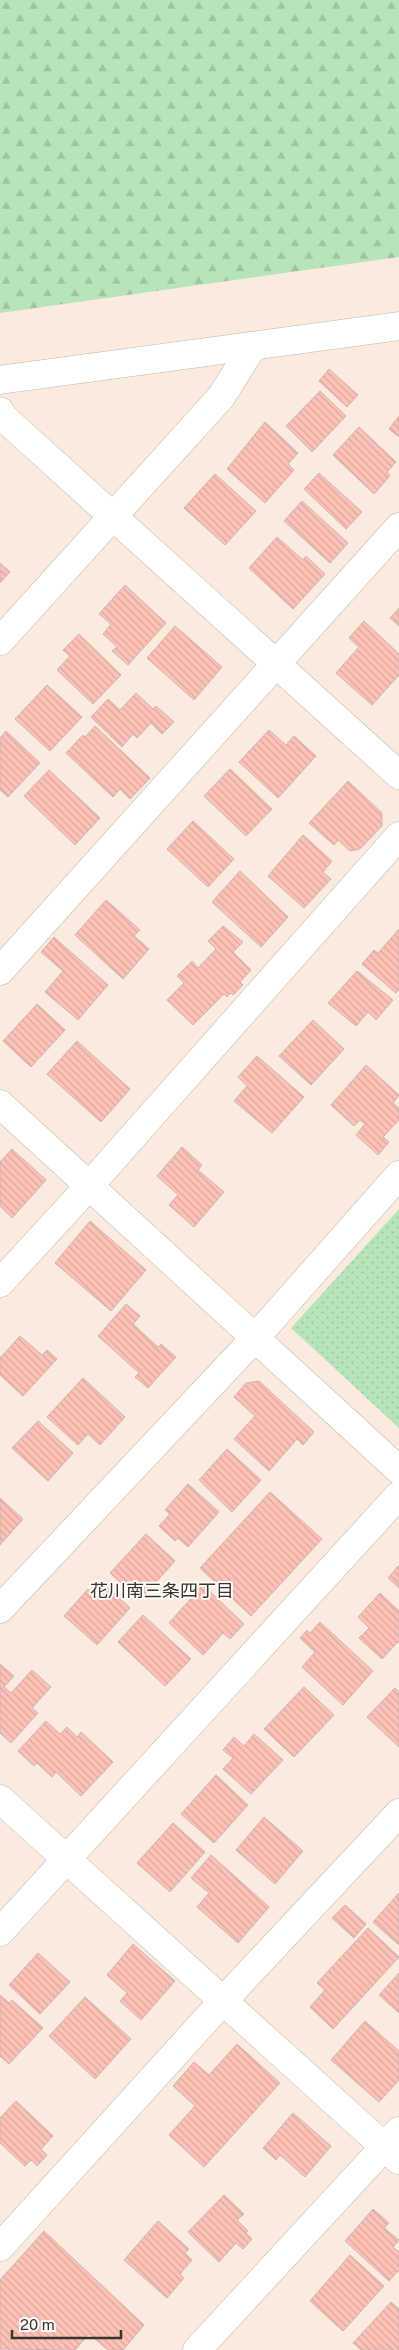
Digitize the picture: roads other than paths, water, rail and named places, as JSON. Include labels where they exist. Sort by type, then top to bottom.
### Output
[{"type":"street","points":[[0,380],[399,326]]},
{"type":"street","points":[[0,641],[221,397],[253,346]]},
{"type":"street","points":[[0,411],[112,516],[399,775]]},
{"type":"street","points":[[0,971],[399,527]]},
{"type":"street","points":[[0,1283],[90,1186],[399,836]]},
{"type":"street","points":[[0,1104],[399,1470]]},
{"type":"street","points":[[0,1609],[256,1338],[399,1175]]},
{"type":"street","points":[[0,1932],[399,1495]]},
{"type":"street","points":[[0,1798],[223,2001],[394,2146],[197,2350]]},
{"type":"street","points":[[0,2247],[223,2001],[399,1813]]},
{"type":"district","name":"花川南三条四丁目","points":[[162,1591]]}]
